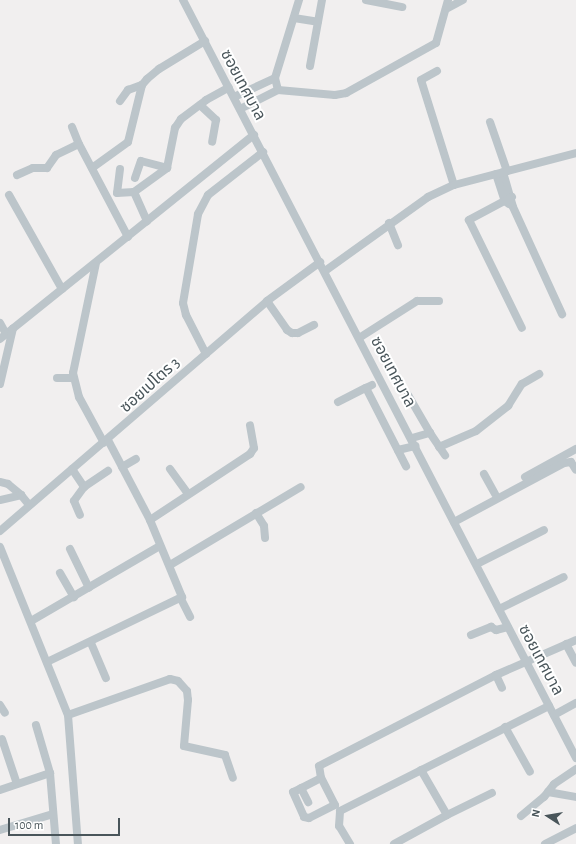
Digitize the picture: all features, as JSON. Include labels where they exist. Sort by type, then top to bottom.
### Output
[{"type":"street","name":"ซอยเทศบาล","points":[[183,0],[412,438],[576,758]]},
{"type":"street","points":[[278,90],[275,78],[299,0]]},
{"type":"street","points":[[310,66],[322,0]]},
{"type":"street","points":[[366,0],[402,7]]},
{"type":"street","points":[[240,109],[278,90],[335,95],[346,93],[436,43],[448,0]]},
{"type":"street","points":[[446,8],[463,0]]},
{"type":"street","points":[[294,18],[318,22]]},
{"type":"street","points":[[120,101],[128,90],[142,86],[159,69],[205,41]]},
{"type":"street","points":[[437,71],[421,80],[454,185]]},
{"type":"street","points":[[234,97],[275,78]]},
{"type":"street","points":[[92,168],[128,142],[142,86]]},
{"type":"street","points":[[120,169],[117,193],[134,192],[167,168],[178,123],[200,105],[229,87]]},
{"type":"street","points":[[200,105],[216,120],[212,142]]},
{"type":"street","points":[[490,122],[508,199],[562,314]]},
{"type":"street","points":[[72,127],[79,144],[128,237]]},
{"type":"street","points":[[2,330],[13,328],[254,135]]},
{"type":"street","points":[[17,175],[33,168],[47,168],[56,155],[79,144]]},
{"type":"street","points":[[206,354],[186,315],[182,303],[198,214],[208,195],[263,152]]},
{"type":"street","points":[[325,271],[389,223],[428,197],[454,185],[576,152]]},
{"type":"street","points":[[135,178],[141,161],[167,168]]},
{"type":"street","points":[[134,192],[147,221]]},
{"type":"street","points":[[9,195],[62,289]]},
{"type":"street","points":[[508,199],[469,220],[522,328]]},
{"type":"street","points":[[389,223],[398,245]]},
{"type":"street","name":"ซอยเปโตร 3","points":[[0,531],[29,505],[106,442],[267,301],[320,262]]},
{"type":"street","points":[[96,263],[73,378],[79,397],[122,467],[150,520],[182,595],[181,599],[190,617]]},
{"type":"street","points":[[359,338],[417,301],[439,300]]},
{"type":"street","points":[[267,301],[287,330],[292,333],[298,333],[314,325]]},
{"type":"street","points":[[0,384],[13,328]]},
{"type":"street","points":[[439,447],[476,431],[508,406],[522,384],[539,374]]},
{"type":"street","points":[[57,378],[73,378]]},
{"type":"street","points":[[338,402],[369,386],[406,466]]},
{"type":"street","points":[[408,395],[430,433],[445,455]]},
{"type":"street","points":[[150,520],[250,454],[254,448],[250,424]]},
{"type":"street","points":[[412,438],[430,433]]},
{"type":"street","points":[[398,450],[416,446]]},
{"type":"street","points":[[453,519],[576,449]]},
{"type":"street","points":[[122,467],[136,459]]},
{"type":"street","points":[[453,519],[568,461],[576,470]]},
{"type":"street","points":[[170,469],[188,494]]},
{"type":"street","points":[[72,470],[84,487]]},
{"type":"street","points":[[80,515],[74,501],[84,487],[108,471]]},
{"type":"street","points":[[484,474],[495,494]]},
{"type":"street","points":[[0,482],[8,484],[21,495],[29,505]]},
{"type":"street","points":[[170,565],[301,487]]},
{"type":"street","points":[[0,500],[21,495]]},
{"type":"street","points":[[256,513],[264,526],[265,538]]},
{"type":"street","points":[[477,564],[544,530]]},
{"type":"street","points":[[31,621],[160,546]]},
{"type":"street","points":[[0,547],[48,662],[68,715],[78,844]]},
{"type":"street","points":[[70,549],[89,588]]},
{"type":"street","points":[[60,573],[74,596]]},
{"type":"street","points":[[499,609],[564,577]]},
{"type":"street","points":[[48,662],[91,643],[181,599]]},
{"type":"street","points":[[471,635],[491,627],[496,630],[508,627]]},
{"type":"street","points":[[321,778],[293,792],[304,817],[309,818],[334,807],[335,802],[321,778],[318,769],[323,763],[496,675],[576,640]]},
{"type":"street","points":[[91,643],[106,678]]},
{"type":"street","points":[[566,644],[576,663]]},
{"type":"street","points":[[496,675],[502,688]]},
{"type":"street","points":[[68,715],[170,679],[178,681],[188,694],[184,746],[225,755],[233,778]]},
{"type":"street","points":[[554,715],[576,703]]},
{"type":"street","points":[[0,705],[5,713]]},
{"type":"street","points":[[350,844],[339,826],[340,811],[549,706]]},
{"type":"street","points":[[36,725],[50,773],[56,844]]},
{"type":"street","points":[[505,728],[530,772]]},
{"type":"street","points":[[2,739],[17,784]]},
{"type":"street","points":[[521,816],[548,792],[554,784],[576,769]]},
{"type":"street","points":[[421,770],[447,815]]},
{"type":"street","points":[[0,790],[50,773]]},
{"type":"street","points":[[301,788],[308,802]]},
{"type":"street","points":[[548,792],[576,797]]},
{"type":"street","points":[[394,844],[447,815],[492,793]]},
{"type":"street","points":[[0,830],[53,814]]},
{"type":"street","points":[[545,844],[567,834],[576,828]]},
{"type":"street","points":[[567,834],[576,836]]}]
